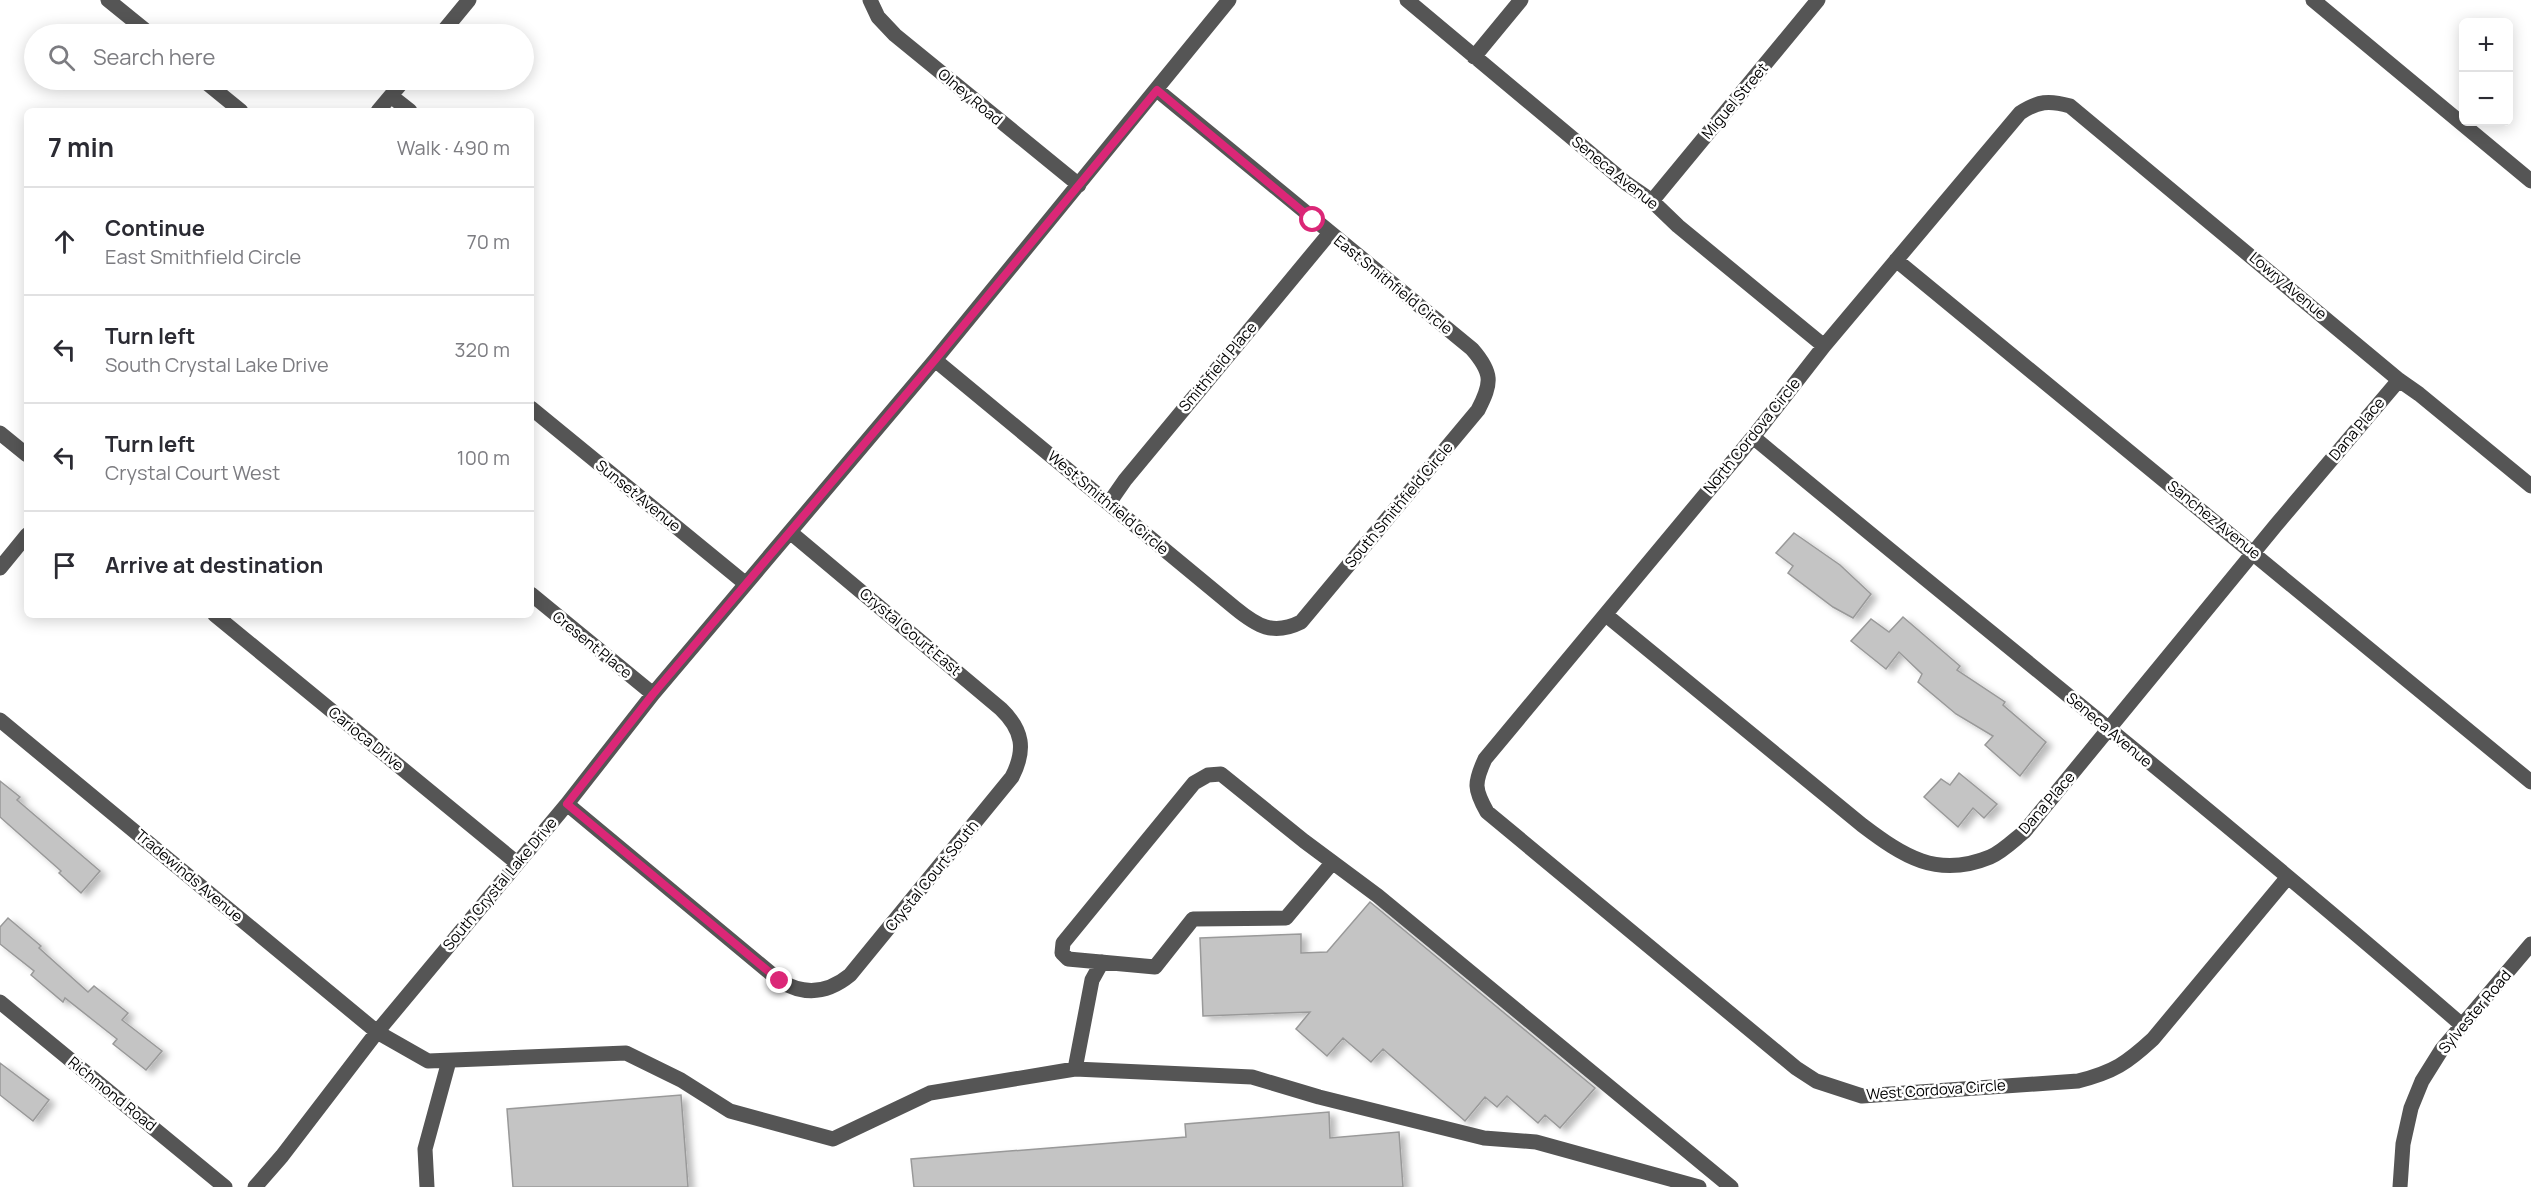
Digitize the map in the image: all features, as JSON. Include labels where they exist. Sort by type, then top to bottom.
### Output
[{"type":"street","points":[[108,0],[138,24]]},
{"type":"street","points":[[449,24],[469,0]]},
{"type":"street","name":"Olney Road","points":[[870,0],[878,17],[895,35],[1079,185]]},
{"type":"street","name":"Seneca Avenue","points":[[1407,0],[1824,346]]},
{"type":"street","points":[[1474,57],[1521,0]]},
{"type":"street","name":"Miguel Street","points":[[1652,201],[1818,0]]},
{"type":"street","points":[[2313,0],[2531,181]]},
{"type":"street","name":"South Crystal Lake Drive","points":[[255,1187],[282,1156],[377,1032],[567,804],[653,694],[935,360],[1157,90],[1227,1]]},
{"type":"street","points":[[215,90],[237,108]]},
{"type":"street","points":[[381,108],[396,90]]},
{"type":"street","name":"East Smithfield Circle","points":[[1157,90],[1329,234],[1472,349],[1485,364],[1486,370]]},
{"type":"street","points":[[391,96],[406,108]]},
{"type":"street","name":"Lowry Avenue","points":[[2038,103],[2051,100],[2070,106],[2399,380],[2531,486]]},
{"type":"street","name":"North Cordova Circle","points":[[1476,779],[1485,759],[1753,437],[1824,346],[2020,113],[2038,103]]},
{"type":"street","name":"Smithfield Place","points":[[1109,503],[1125,480],[1329,234]]},
{"type":"street","name":"Sanchez Avenue","points":[[1896,260],[2531,782]]},
{"type":"street","name":"West Smithfield Circle","points":[[935,360],[1255,624],[1271,628],[1289,628]]},
{"type":"street","name":"South Smithfield Circle","points":[[1289,628],[1301,622],[1478,410],[1489,389],[1486,370]]},
{"type":"street","name":"Dana Place","points":[[1606,615],[1895,850],[1920,862],[1959,865],[1991,856],[2024,832],[2399,380]]},
{"type":"street","name":"Sunset Avenue","points":[[534,410],[746,584]]},
{"type":"street","points":[[0,433],[24,453]]},
{"type":"street","name":"Seneca Avenue","points":[[1753,437],[1969,617],[2109,729],[2463,1026]]},
{"type":"street","name":"Crystal Court East","points":[[790,532],[1001,709],[1014,721],[1021,739]]},
{"type":"street","points":[[0,568],[24,538]]},
{"type":"street","name":"Cresent Place","points":[[534,596],[653,694]]},
{"type":"street","name":"Carioca Drive","points":[[219,618],[517,863]]},
{"type":"street","name":"Tradewinds Avenue","points":[[0,720],[377,1032],[428,1061],[626,1053],[681,1080],[730,1111],[833,1139],[930,1093],[1075,1069],[1252,1077],[1319,1097],[1484,1138],[1536,1142],[1699,1187]]},
{"type":"street","name":"Crystal Court South","points":[[567,804],[780,981],[791,988],[816,991],[836,986],[850,975],[1012,777],[1021,761],[1021,739]]},
{"type":"street","points":[[1332,863],[1286,918],[1193,919],[1155,967],[1068,959],[1062,953],[1064,943],[1194,783],[1208,775],[1221,774],[1378,897],[1731,1187]]},
{"type":"street","name":"West Cordova Circle","points":[[1476,779],[1478,796],[1488,812],[1796,1068],[1816,1081],[1862,1096],[2078,1081],[2106,1074],[2133,1057],[2153,1039],[2287,878]]},
{"type":"street","name":"Sylvester Road","points":[[2400,1187],[2403,1144],[2411,1108],[2422,1081],[2442,1049],[2531,944]]},
{"type":"street","points":[[1075,1069],[1092,980],[1102,963]]},
{"type":"street","name":"Richmond Road","points":[[0,1002],[225,1187]]},
{"type":"street","points":[[427,1187],[425,1149],[449,1060]]},
{"type":"building","points":[[1794,533],[1840,565],[1871,594],[1853,618],[1833,607],[1788,573],[1793,566],[1776,553]]},
{"type":"building","points":[[1903,617],[1960,666],[1957,670],[2005,702],[2003,705],[2046,742],[2020,776],[1985,745],[1993,736],[1956,714],[1918,682],[1922,674],[1899,652],[1886,669],[1851,641],[1871,619],[1889,632]]},
{"type":"building","points":[[1959,773],[1997,804],[1984,818],[1973,808],[1958,827],[1924,797],[1941,779],[1950,785]]},
{"type":"building","points":[[0,781],[20,797],[17,800],[100,871],[81,893],[59,873],[61,871],[0,817]]},
{"type":"building","points":[[1370,902],[1595,1088],[1560,1128],[1545,1115],[1538,1123],[1507,1096],[1497,1107],[1485,1097],[1465,1121],[1383,1049],[1371,1062],[1343,1038],[1327,1056],[1296,1029],[1310,1012],[1203,1016],[1200,938],[1301,934],[1301,953],[1327,952]]},
{"type":"building","points":[[8,918],[41,946],[39,948],[88,992],[94,986],[128,1013],[122,1020],[162,1051],[146,1070],[113,1044],[117,1039],[65,998],[63,1002],[31,975],[34,971],[0,944],[0,927]]},
{"type":"building","points":[[0,1063],[49,1100],[33,1121],[0,1095]]},
{"type":"building","points":[[681,1095],[688,1187],[513,1187],[507,1109]]},
{"type":"building","points":[[1329,1112],[1330,1138],[1399,1132],[1403,1187],[914,1187],[911,1159],[1186,1137],[1185,1124]]},
{"type":"route","points":[[780,981],[567,804],[653,694],[935,360],[1157,90],[1313,220]]}]
